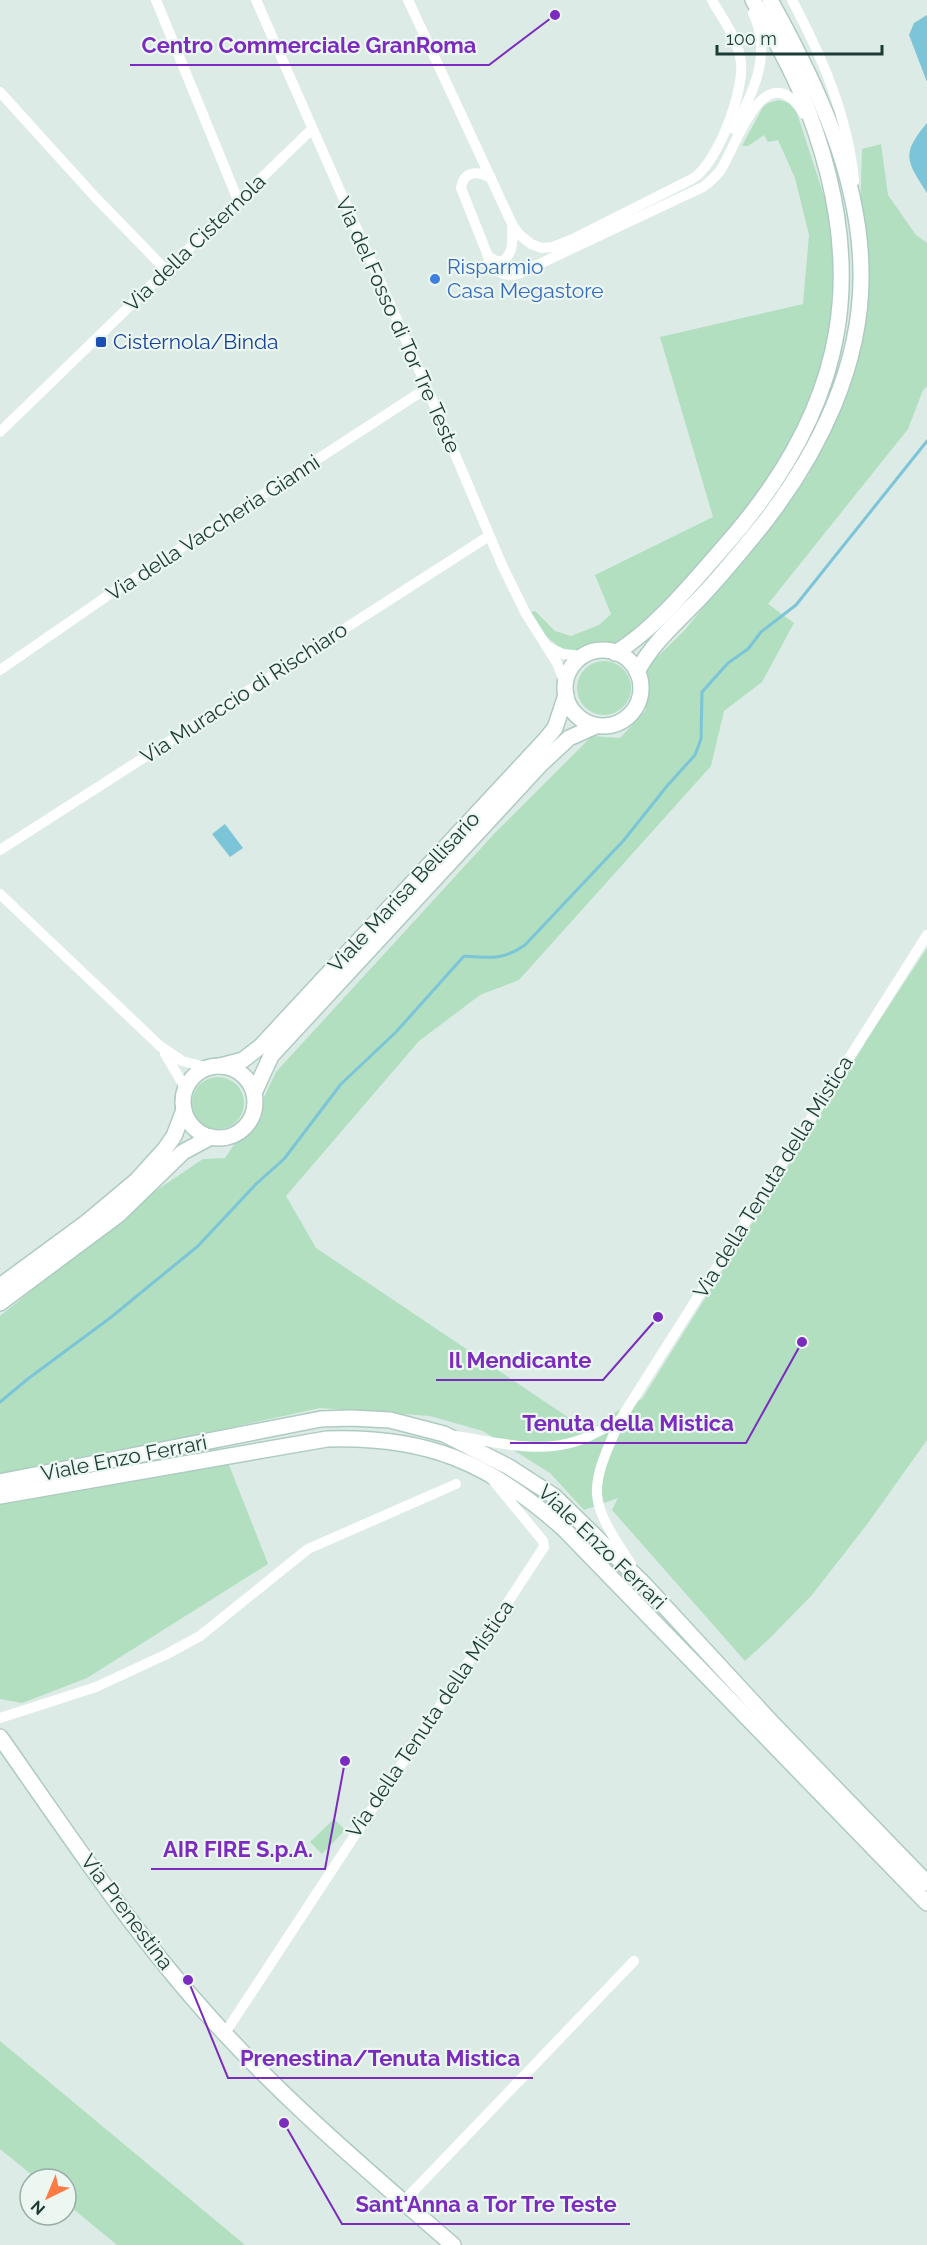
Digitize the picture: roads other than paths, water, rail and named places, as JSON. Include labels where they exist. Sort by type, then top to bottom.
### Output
[{"type":"main road","points":[[615,652],[643,633],[711,561],[753,512],[791,455],[819,398],[836,342],[842,286],[837,217],[819,142],[791,70],[753,0]]},
{"type":"main road","points":[[637,672],[652,648],[715,582],[761,526],[796,477],[814,449],[833,408],[853,342],[861,286],[860,247],[849,190],[834,138],[809,74],[770,0]]},
{"type":"main road","points":[[593,652],[615,652],[632,663],[640,683],[640,695],[629,716],[619,723],[596,726],[584,721],[569,705],[566,689],[568,673],[583,656],[593,652]]},
{"type":"main road","name":"Viale Marisa Bellisario","points":[[214,1067],[243,1060],[261,1046],[546,740],[555,728],[566,689]]},
{"type":"main road","name":"Viale Marisa Bellisario","points":[[254,1093],[271,1056],[541,764],[569,738],[596,726]]},
{"type":"main road","points":[[0,1286],[87,1222],[136,1180],[165,1149],[174,1136],[184,1110],[186,1089],[195,1076],[214,1067],[231,1068],[241,1074],[254,1093],[254,1110],[244,1128],[231,1136],[211,1137],[183,1152],[118,1215],[0,1303]]},
{"type":"main road","points":[[184,1110],[194,1129],[211,1137]]},
{"type":"main road","name":"Viale Enzo Ferrari","points":[[0,1482],[321,1419],[390,1420],[444,1434],[510,1467],[554,1496],[644,1584],[774,1725],[927,1883]]},
{"type":"main road","name":"Viale Enzo Ferrari","points":[[0,1496],[327,1439],[359,1438],[401,1442],[433,1449],[485,1472],[525,1495],[564,1528],[927,1903]]},
{"type":"main road","name":"Via Prenestina","points":[[0,1737],[144,1936],[193,1998],[308,2118],[453,2245]]},
{"type":"street","points":[[156,0],[238,200]]},
{"type":"street","name":"Via del Fosso di Tor Tre Teste","points":[[256,0],[428,388],[489,536],[525,612],[557,663],[566,689]]},
{"type":"street","points":[[408,0],[512,223],[521,236],[531,244],[542,248],[553,247],[573,239],[699,176],[722,154],[759,74],[762,56],[761,34],[746,0]]},
{"type":"street","points":[[699,176],[722,137],[741,79],[738,50],[712,0]]},
{"type":"street","points":[[792,0],[818,52],[840,110],[852,169],[860,247]]},
{"type":"street","points":[[0,92],[166,270]]},
{"type":"street","points":[[491,178],[480,173],[469,174],[463,179],[461,188],[491,266],[497,272],[508,275],[518,273],[703,187],[721,169],[754,108],[770,93],[783,94],[795,101],[819,142]]},
{"type":"street","name":"Via della Cisternola","points":[[0,432],[312,129]]},
{"type":"street","points":[[488,256],[500,262],[509,257],[512,244],[512,223]]},
{"type":"street","name":"Via della Vaccheria Gianni","points":[[0,670],[113,592],[428,388]]},
{"type":"street","name":"Via Muraccio di Rischiaro","points":[[0,850],[489,536]]},
{"type":"street","points":[[547,647],[562,654],[583,656]]},
{"type":"street","points":[[0,894],[160,1046],[182,1061],[214,1067]]},
{"type":"street","name":"Via della Tenuta della Mistica","points":[[644,1584],[603,1521],[597,1503],[598,1475],[620,1420],[927,935]]},
{"type":"street","points":[[160,1046],[172,1062],[186,1089]]},
{"type":"street","points":[[444,1434],[519,1446],[554,1447],[579,1441],[620,1420]]},
{"type":"street","name":"Via della Tenuta della Mistica","points":[[225,2033],[544,1547],[543,1541],[485,1472]]},
{"type":"street","points":[[0,1718],[96,1686],[167,1654],[200,1636],[308,1548],[456,1484]]},
{"type":"street","points":[[403,2202],[634,1961]]},
{"type":"water","points":[[927,15],[927,82],[909,35],[914,23]]},
{"type":"water","points":[[927,123],[927,193],[914,172],[909,157],[913,142]]},
{"type":"water","points":[[225,824],[243,848],[230,857],[212,834]]},
{"type":"waterway","points":[[0,1402],[110,1318],[198,1246],[256,1184],[284,1159],[341,1084],[396,1032],[464,956],[503,956],[525,945],[624,840],[695,755],[701,739],[702,692],[728,663],[748,649],[761,632],[796,605],[927,441]]},
{"type":"place","name":"Centro Commerciale GranRoma","points":[[555,15]]},
{"type":"place","name":"Risparmio Casa Megastore","points":[[435,279]]},
{"type":"place","name":"Cisternola/Binda","points":[[101,342]]},
{"type":"place","name":"Il Mendicante","points":[[658,1317]]},
{"type":"place","name":"Tenuta della Mistica","points":[[802,1342]]},
{"type":"place","name":"AIR FIRE S.p.A.","points":[[345,1761]]},
{"type":"place","name":"Prenestina/Tenuta Mistica","points":[[188,1980]]},
{"type":"place","name":"Sant'Anna a Tor Tre Teste","points":[[284,2123]]}]
